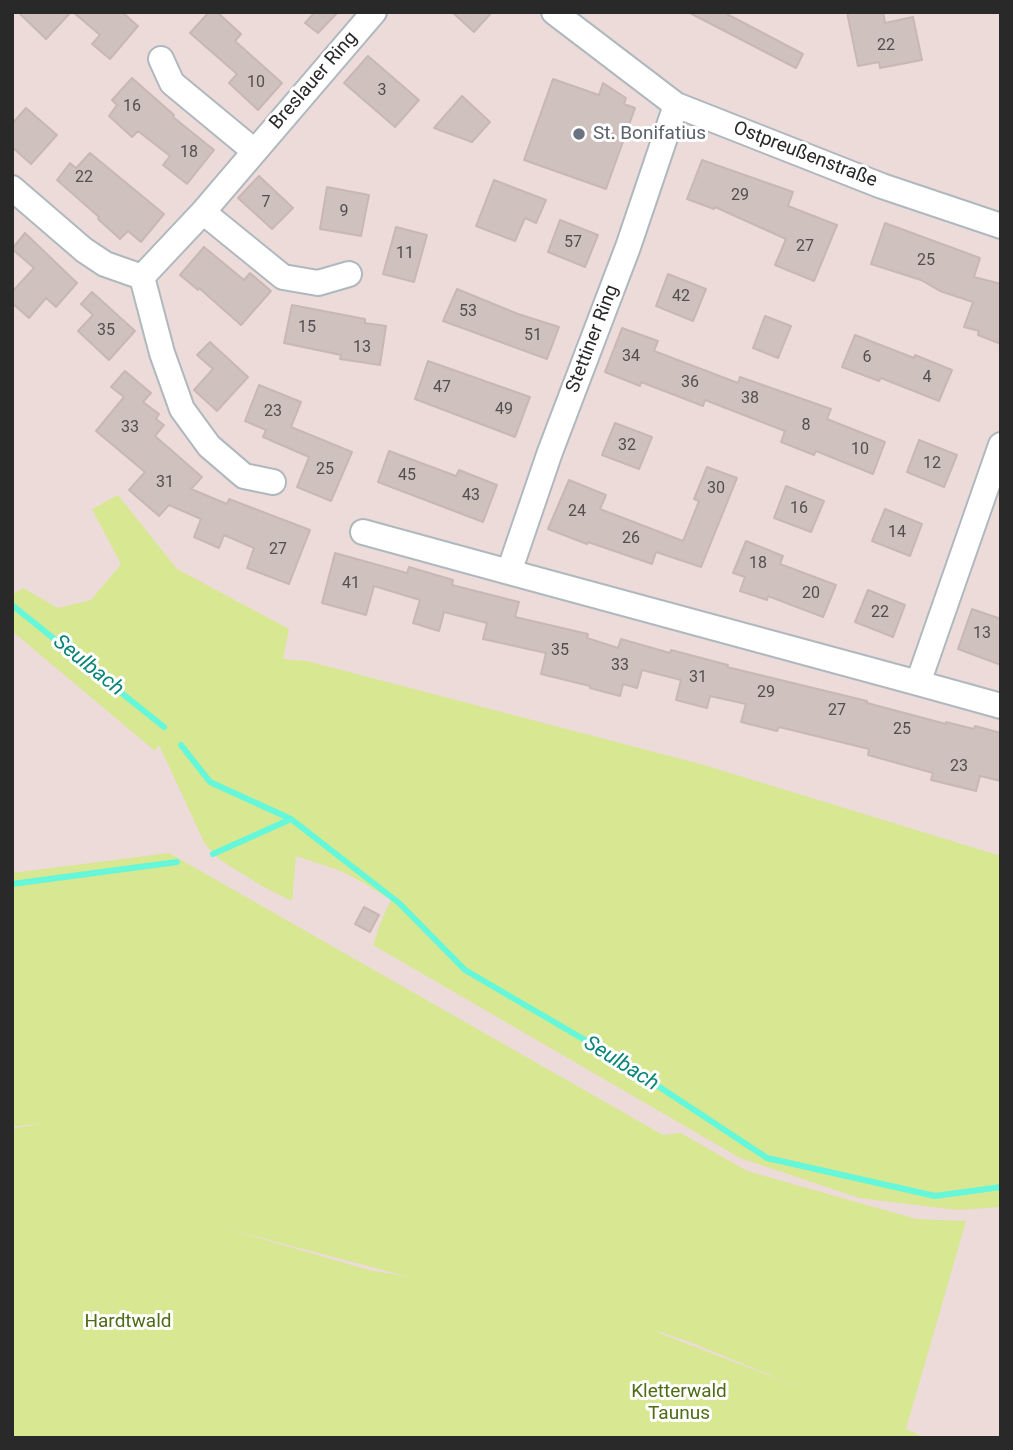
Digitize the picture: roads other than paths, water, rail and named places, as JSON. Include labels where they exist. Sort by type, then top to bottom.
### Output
[{"type":"street","name":"Breslauer Ring","points":[[142,277],[203,212],[253,150],[374,12]]},
{"type":"street","name":"Ostpreußenstraße","points":[[554,12],[676,105],[853,175],[1001,226]]},
{"type":"street","points":[[161,59],[172,83],[253,150]]},
{"type":"street","name":"Stettiner Ring","points":[[509,572],[550,452],[628,247],[676,105]]},
{"type":"street","points":[[12,188],[94,257],[105,264],[142,277],[162,354],[182,409],[209,446],[244,476],[273,482]]},
{"type":"street","points":[[203,212],[283,277],[318,283],[349,274]]},
{"type":"street","points":[[918,683],[996,474],[1001,445]]},
{"type":"street","points":[[363,531],[1001,706]]},
{"type":"waterway","name":"Seulbach","points":[[12,605],[164,727]]},
{"type":"waterway","name":"Seulbach","points":[[181,745],[210,782],[291,819],[399,903],[465,970],[614,1057],[767,1158],[935,1196],[1001,1187]]},
{"type":"waterway","name":"Seulbach","points":[[213,854],[291,819]]},
{"type":"waterway","name":"Seulbach","points":[[12,884],[177,862]]},
{"type":"place","name":"St. Bonifatius","points":[[579,134]]},
{"type":"park label","name":"Hardtwald","points":[[128,1322]]},
{"type":"park label","name":"Kletterwald Taunus","points":[[679,1403]]}]
